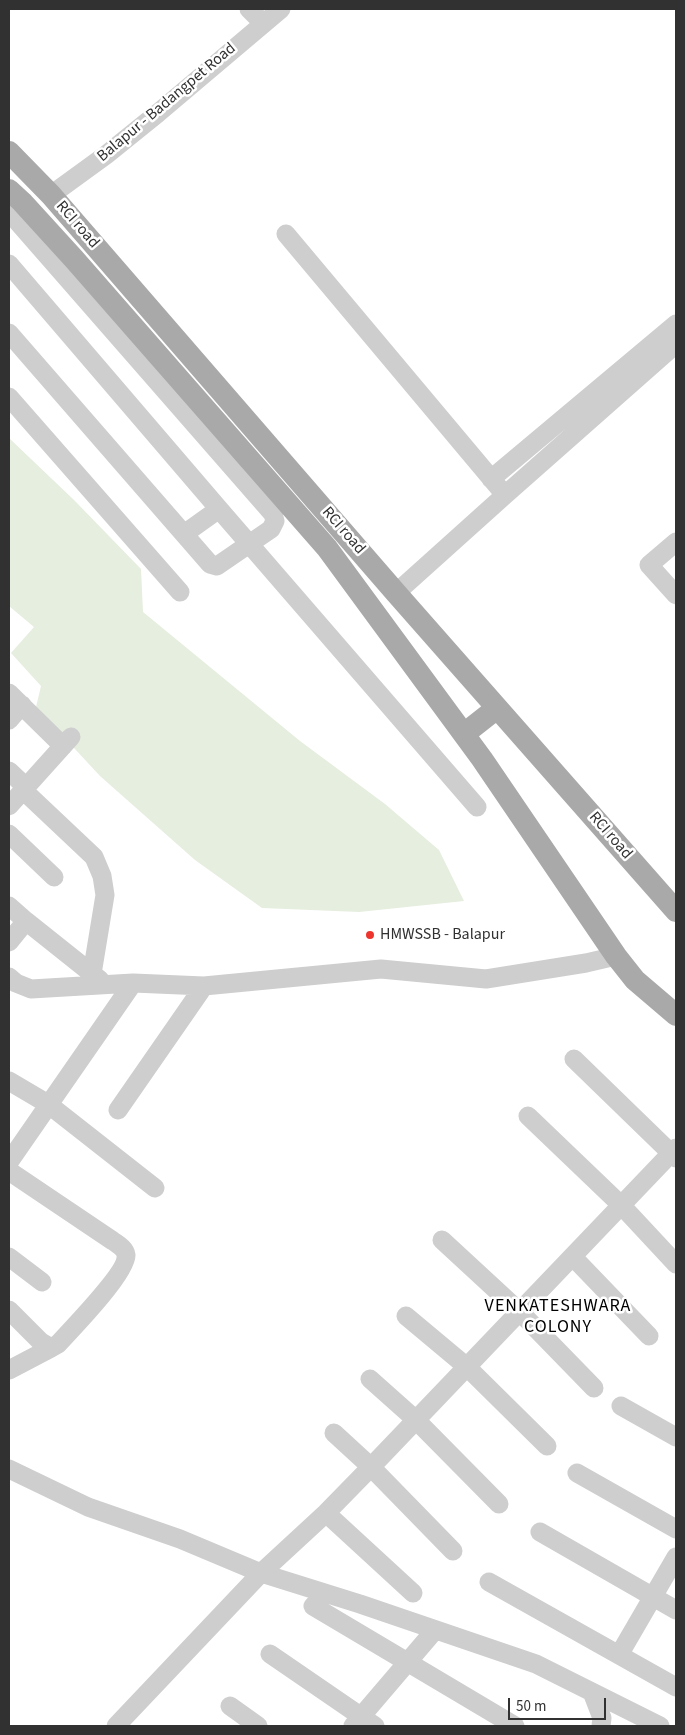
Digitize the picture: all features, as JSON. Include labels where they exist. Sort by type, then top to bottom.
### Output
[{"type":"main road","name":"RCI road","points":[[9,152],[51,195],[396,593],[676,911]]},
{"type":"main road","points":[[12,205],[327,548],[464,734],[616,956],[635,980],[676,1015]]},
{"type":"main road","points":[[464,734],[497,708]]},
{"type":"street","points":[[249,9],[263,23]]},
{"type":"street","name":"Balapur - Badangpet Road","points":[[51,195],[106,155],[158,113],[281,9]]},
{"type":"street","points":[[9,333],[210,564],[217,566],[271,529],[275,521],[273,514],[12,205]]},
{"type":"street","points":[[286,234],[505,495]]},
{"type":"street","points":[[9,264],[249,545],[477,806]]},
{"type":"street","points":[[492,479],[676,324]]},
{"type":"street","points":[[396,593],[676,344]]},
{"type":"street","points":[[9,397],[180,592]]},
{"type":"street","points":[[184,534],[219,510]]},
{"type":"street","points":[[676,542],[649,565],[676,594]]},
{"type":"street","points":[[9,720],[15,699],[67,742],[9,806]]},
{"type":"street","points":[[9,771],[94,857],[102,876],[105,895],[99,979]]},
{"type":"street","points":[[9,834],[54,877]]},
{"type":"street","points":[[9,906],[99,979]]},
{"type":"street","points":[[9,942],[26,921]]},
{"type":"street","points":[[9,977],[16,983],[31,989],[99,979],[133,983],[204,986],[380,969],[486,979],[616,956]]},
{"type":"street","points":[[9,1162],[133,983]]},
{"type":"street","points":[[118,1110],[204,986]]},
{"type":"street","points":[[116,1726],[261,1573],[326,1513],[674,1153],[574,1058]]},
{"type":"street","points":[[9,1081],[48,1104],[155,1188]]},
{"type":"street","points":[[528,1116],[622,1206],[676,1264]]},
{"type":"street","points":[[9,1171],[124,1249],[126,1254],[125,1263],[112,1283],[58,1344],[9,1370]]},
{"type":"street","points":[[442,1240],[520,1312],[594,1388]]},
{"type":"street","points":[[9,1257],[42,1282]]},
{"type":"street","points":[[573,1257],[649,1336]]},
{"type":"street","points":[[9,1310],[42,1342],[51,1348]]},
{"type":"street","points":[[406,1316],[467,1367],[547,1446]]},
{"type":"street","points":[[370,1379],[416,1420],[499,1504]]},
{"type":"street","points":[[621,1406],[676,1437]]},
{"type":"street","points":[[334,1433],[371,1467],[453,1552]]},
{"type":"street","points":[[9,1469],[88,1507],[180,1539],[261,1573],[536,1664],[660,1726]]},
{"type":"street","points":[[577,1473],[676,1529]]},
{"type":"street","points":[[326,1513],[413,1594]]},
{"type":"street","points":[[540,1532],[676,1610]]},
{"type":"street","points":[[618,1654],[676,1557]]},
{"type":"street","points":[[489,1582],[676,1687]]},
{"type":"street","points":[[313,1606],[515,1726]]},
{"type":"street","points":[[270,1654],[363,1723],[407,1662],[435,1630]]},
{"type":"street","points":[[592,1692],[602,1718],[601,1726]]},
{"type":"street","points":[[230,1706],[258,1726]]},
{"type":"green space","points":[[9,438],[74,500],[141,569],[143,612],[300,741],[385,804],[439,850],[464,901],[359,912],[262,908],[195,860],[100,776],[36,707],[41,686],[11,653],[34,627],[9,606]]},
{"type":"place","name":"HMWSSB - Balapur","points":[[370,935]]},
{"type":"district","name":"VENKATESHWARA COLONY","points":[[558,1317]]}]
